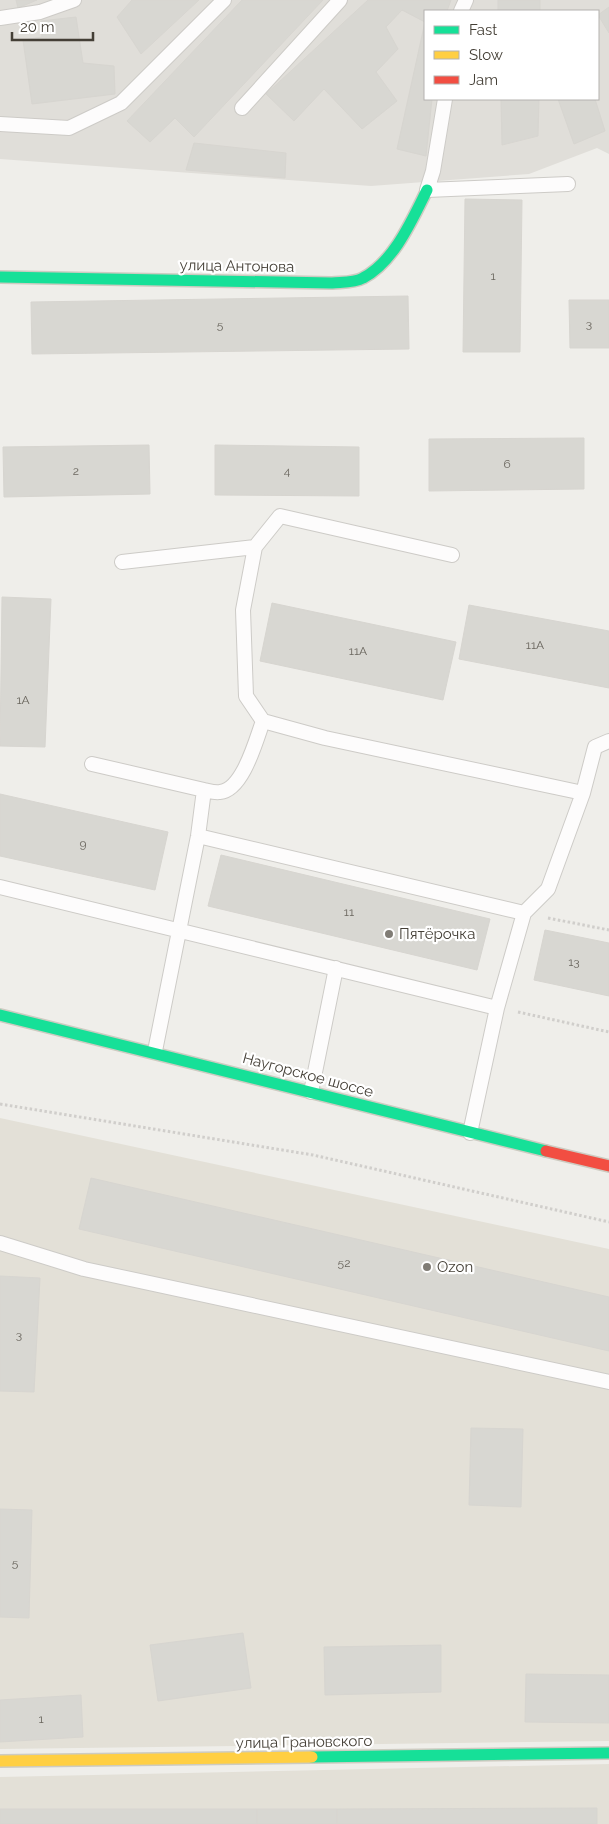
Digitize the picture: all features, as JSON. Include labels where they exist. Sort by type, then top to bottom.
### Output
[{"type":"street","name":"улица Антонова","points":[[0,277],[332,283],[361,279],[374,270],[385,258],[414,215],[427,190]]},
{"type":"street","name":"Наугорское шоссе","points":[[0,1014],[155,1051],[470,1133],[609,1166]]},
{"type":"street","name":"улица Грановского","points":[[0,1760],[609,1753]]},
{"type":"lane","points":[[0,18],[40,12],[74,0]]},
{"type":"lane","points":[[0,124],[69,128],[121,103],[224,0]]},
{"type":"lane","points":[[242,108],[340,0]]},
{"type":"lane","points":[[445,100],[433,171],[427,190],[568,184]]},
{"type":"lane","points":[[452,555],[280,516],[255,547],[243,610],[246,696],[263,721],[325,738],[583,792]]},
{"type":"lane","points":[[122,562],[255,547]]},
{"type":"lane","points":[[92,764],[204,790],[221,792],[233,786],[243,772],[263,721]]},
{"type":"lane","points":[[470,1133],[498,1008],[524,913],[548,889],[583,792],[595,747],[609,741]]},
{"type":"lane","points":[[155,1051],[198,836],[204,790]]},
{"type":"lane","points":[[198,836],[524,913]]},
{"type":"lane","points":[[0,887],[180,929],[498,1008]]},
{"type":"lane","points":[[311,1092],[336,968]]},
{"type":"lane","points":[[0,1243],[84,1270],[609,1382]]},
{"type":"path","points":[[524,913],[609,930]]},
{"type":"path","points":[[498,1008],[609,1032]]},
{"type":"path","points":[[0,1104],[313,1154],[609,1222]]},
{"type":"shaded area","points":[[0,0],[609,0],[609,154],[597,148],[529,174],[371,186],[0,159]]},
{"type":"shaded area","points":[[0,1118],[609,1249],[609,1741],[0,1749]]},
{"type":"shaded area","points":[[609,1764],[609,1824],[0,1824],[0,1777]]},
{"type":"building","points":[[16,0],[37,0],[18,8]]},
{"type":"building","points":[[132,0],[199,0],[141,54],[117,17]]},
{"type":"building","points":[[242,0],[323,0],[194,137],[175,118],[150,142],[127,121]]},
{"type":"building","points":[[368,0],[451,0],[447,10],[424,10],[424,21],[402,10],[386,27],[398,49],[376,72],[397,101],[362,129],[324,89],[294,121],[266,94]]},
{"type":"building","points":[[498,0],[540,0],[540,10],[498,10]]},
{"type":"building","points":[[609,7],[609,33],[599,17],[599,14]]},
{"type":"building","points":[[76,17],[83,63],[114,66],[115,94],[32,104],[23,40],[42,37],[41,21]]},
{"type":"building","points":[[424,27],[424,100],[432,100],[426,156],[397,149]]},
{"type":"building","points":[[501,100],[539,100],[538,136],[502,145]]},
{"type":"building","points":[[558,100],[595,100],[605,131],[574,144]]},
{"type":"building","points":[[194,143],[286,153],[285,178],[186,170]]},
{"type":"building","points":[[465,199],[522,200],[520,352],[463,352]]},
{"type":"building","points":[[408,296],[409,349],[32,354],[31,302]]},
{"type":"building","points":[[569,300],[609,300],[609,348],[570,348]]},
{"type":"building","points":[[584,438],[584,489],[429,491],[429,439]]},
{"type":"building","points":[[149,445],[150,494],[4,497],[3,447]]},
{"type":"building","points":[[215,445],[359,447],[359,496],[215,495]]},
{"type":"building","points":[[2,597],[51,599],[45,747],[0,746]]},
{"type":"building","points":[[272,603],[456,642],[443,700],[260,661]]},
{"type":"building","points":[[469,605],[609,631],[609,688],[459,659]]},
{"type":"building","points":[[0,794],[168,832],[155,890],[0,856]]},
{"type":"building","points":[[221,855],[490,919],[477,970],[208,906]]},
{"type":"building","points":[[545,930],[609,943],[609,996],[534,980]]},
{"type":"building","points":[[91,1178],[609,1297],[609,1351],[79,1229]]},
{"type":"building","points":[[0,1276],[40,1278],[34,1392],[0,1391]]},
{"type":"building","points":[[471,1428],[523,1429],[521,1507],[469,1505]]},
{"type":"building","points":[[0,1509],[32,1510],[29,1618],[0,1617]]},
{"type":"building","points":[[243,1633],[251,1688],[158,1701],[150,1645]]},
{"type":"building","points":[[441,1645],[441,1692],[325,1695],[324,1647]]},
{"type":"building","points":[[526,1674],[609,1675],[609,1723],[525,1722]]},
{"type":"building","points":[[81,1695],[83,1737],[0,1742],[0,1700]]},
{"type":"building","points":[[597,1808],[597,1824],[337,1824],[337,1809]]},
{"type":"building","points":[[0,1809],[257,1809],[257,1824],[0,1824]]},
{"type":"building","points":[[257,1809],[337,1809],[337,1824],[257,1824]]},
{"type":"traffic: fast","points":[[0,277],[332,283],[356,281],[374,271],[393,251],[427,190]]},
{"type":"traffic: fast","points":[[0,1015],[546,1151]]},
{"type":"traffic: fast","points":[[312,1757],[609,1753]]},
{"type":"traffic: slow","points":[[0,1761],[312,1757]]},
{"type":"traffic: jam","points":[[546,1151],[609,1166]]},
{"type":"place","name":"Пятёрочка","points":[[389,934]]},
{"type":"place","name":"Ozon","points":[[427,1267]]}]
